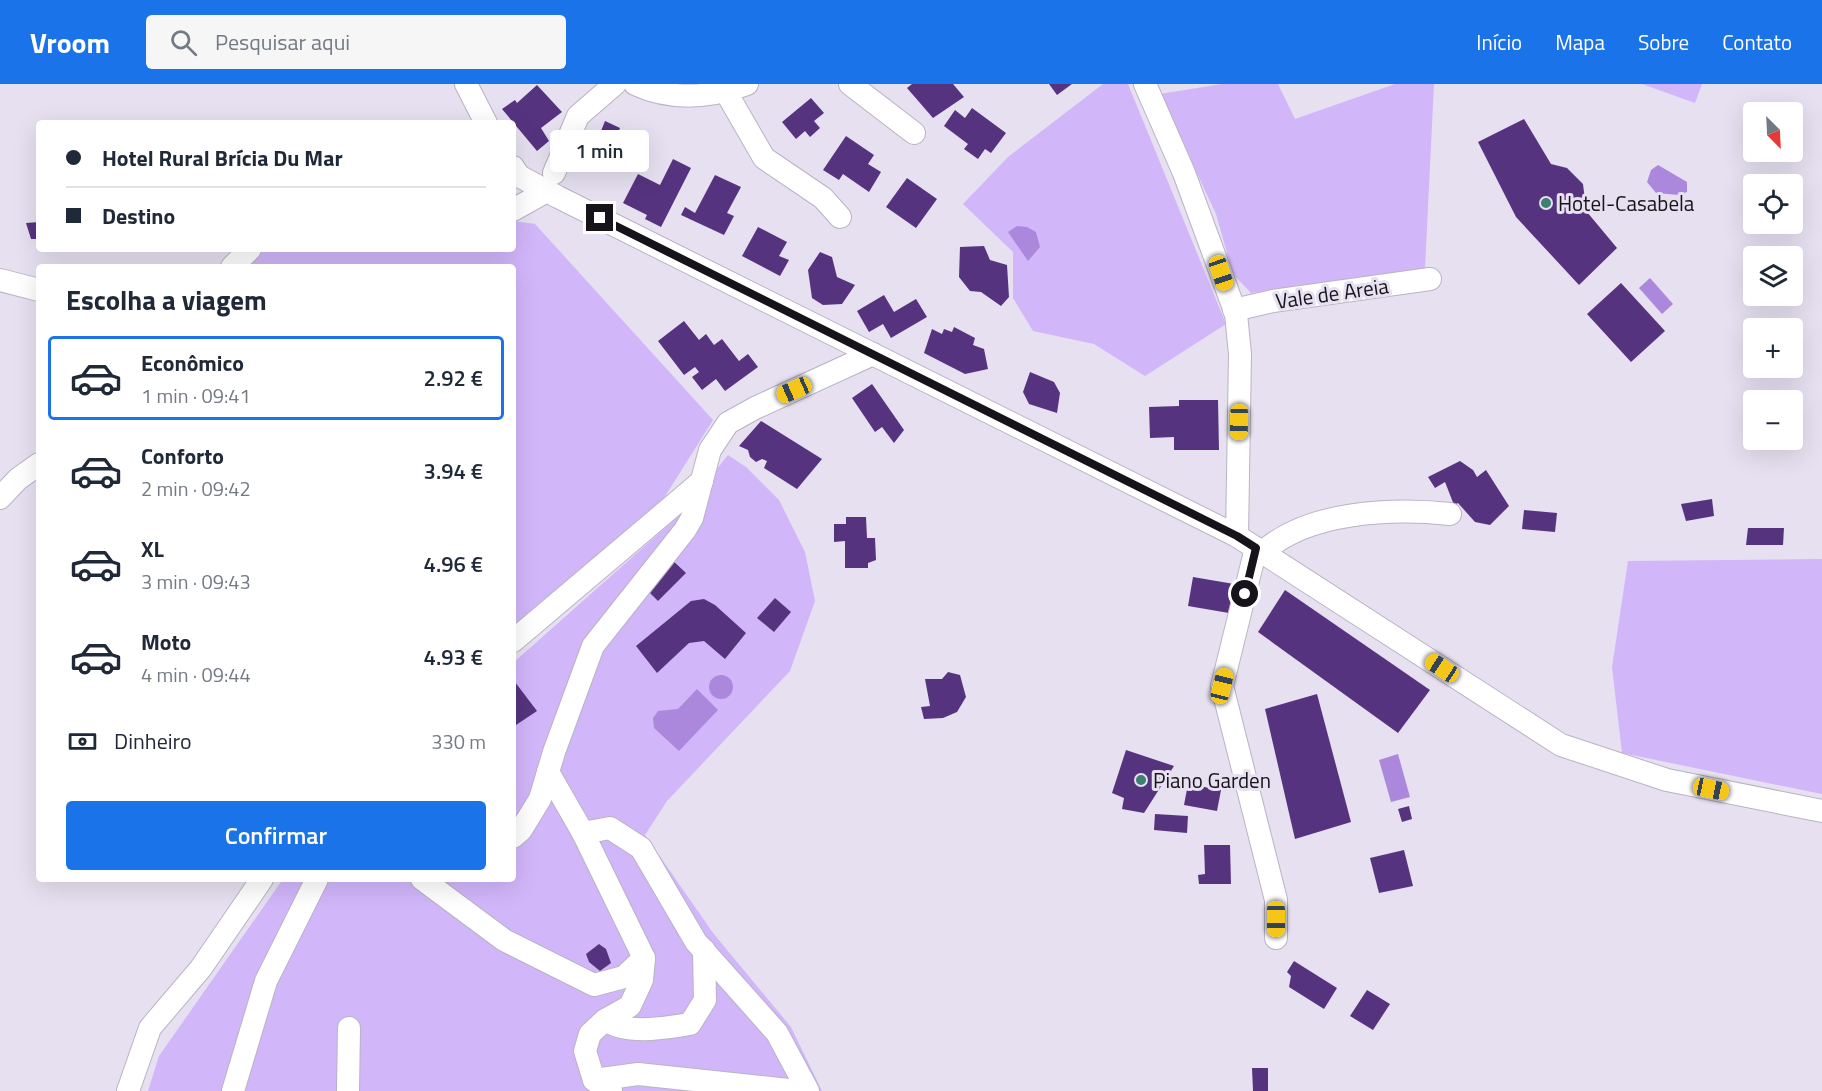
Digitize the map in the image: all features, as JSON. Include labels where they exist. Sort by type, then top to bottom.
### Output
[{"type":"street","points":[[466,84],[484,120]]},
{"type":"street","points":[[516,208],[550,182],[578,116],[615,84]]},
{"type":"street","points":[[635,84],[663,94],[695,97],[726,92],[747,84]]},
{"type":"street","points":[[850,84],[914,133]]},
{"type":"street","points":[[1145,84],[1184,173],[1234,310],[1240,354],[1252,545],[1222,686],[1276,900],[1276,938]]},
{"type":"street","points":[[726,92],[764,158],[823,198],[840,217]]},
{"type":"street","points":[[516,172],[519,176],[550,182],[873,354],[1252,545],[1561,744],[1667,780],[1822,811]]},
{"type":"street","points":[[235,264],[247,252]]},
{"type":"street","name":"Vale de Areia","points":[[1234,310],[1273,302],[1430,279]]},
{"type":"street","points":[[0,280],[36,289]]},
{"type":"street","points":[[516,834],[540,799],[593,646],[675,547],[692,518],[710,450],[728,423],[755,408],[873,354]]},
{"type":"street","points":[[0,498],[18,479],[36,466]]},
{"type":"street","points":[[516,638],[702,481]]},
{"type":"street","points":[[1252,545],[1276,540],[1324,521],[1405,509],[1450,514]]},
{"type":"street","points":[[548,772],[583,833],[644,958],[642,980],[630,1006],[605,1020],[590,1034],[585,1051],[602,1085],[638,1074],[798,1091]]},
{"type":"street","points":[[583,833],[610,828],[641,848],[704,950],[777,1033],[808,1091]]},
{"type":"street","points":[[128,1091],[150,1028],[201,968],[260,882]]},
{"type":"street","points":[[233,1091],[266,981],[316,882]]},
{"type":"street","points":[[426,882],[504,940],[594,985],[624,977],[644,958]]},
{"type":"street","points":[[605,1020],[615,1026],[657,1029],[690,1024],[705,1000],[704,950]]},
{"type":"street","points":[[348,1091],[349,1028]]},
{"type":"shaded area","points":[[1103,84],[1128,84],[1226,324],[1145,376],[1094,344],[1033,331],[1013,298],[1013,252],[963,204],[1008,157]]},
{"type":"shaded area","points":[[1222,84],[1278,84],[1295,119],[1395,84],[1434,84],[1425,268],[1251,293],[1233,274],[1216,214],[1160,94]]},
{"type":"shaded area","points":[[1642,84],[1702,84],[1695,103]]},
{"type":"shaded area","points":[[1658,165],[1687,182],[1687,192],[1679,195],[1656,193],[1647,182],[1651,170]]},
{"type":"shaded area","points":[[516,221],[535,224],[713,420],[664,498],[516,623],[516,264],[248,264],[261,252],[516,252]]},
{"type":"shaded area","points":[[1017,226],[1027,227],[1036,232],[1040,247],[1028,261],[1008,232]]},
{"type":"shaded area","points":[[1650,278],[1673,304],[1662,314],[1639,288]]},
{"type":"shaded area","points":[[728,455],[746,467],[779,500],[805,552],[815,601],[790,671],[667,801],[645,835],[713,933],[791,1027],[822,1091],[148,1091],[159,1056],[281,882],[516,882],[516,660],[682,513]]},
{"type":"shaded area","points":[[1822,559],[1822,794],[1622,753],[1612,667],[1628,561]]},
{"type":"shaded area","points":[[721,675],[729,679],[733,687],[729,695],[721,699],[713,695],[709,687],[713,679]]},
{"type":"shaded area","points":[[697,689],[718,710],[679,751],[654,728],[653,718],[658,711],[678,709]]},
{"type":"shaded area","points":[[1398,754],[1410,797],[1391,802],[1379,760]]},
{"type":"building","points":[[912,84],[953,84],[964,97],[933,118],[907,88]]},
{"type":"building","points":[[1049,84],[1072,84],[1057,95]]},
{"type":"building","points":[[537,85],[562,112],[541,128],[549,141],[537,151],[516,126],[516,120],[511,120],[502,109],[515,100],[517,103]]},
{"type":"building","points":[[811,98],[824,113],[814,121],[820,128],[810,137],[805,131],[796,139],[782,122]]},
{"type":"building","points":[[972,108],[1006,133],[991,153],[985,149],[978,159],[964,149],[968,144],[944,126],[955,110],[965,118]]},
{"type":"building","name":"Hotel-Casabela","points":[[1524,119],[1551,164],[1567,168],[1583,184],[1585,200],[1582,206],[1617,248],[1579,285],[1516,217],[1478,142]]},
{"type":"building","points":[[605,121],[620,128],[617,135],[627,140],[617,160],[609,156],[605,163],[581,151],[590,132],[599,136]]},
{"type":"building","points":[[846,136],[874,155],[868,164],[881,172],[869,192],[843,174],[839,180],[823,170]]},
{"type":"building","points":[[673,159],[691,168],[661,227],[645,219],[647,215],[623,203],[638,174],[660,185]]},
{"type":"building","points":[[715,175],[741,187],[727,213],[734,216],[724,235],[681,215],[685,207],[695,213]]},
{"type":"building","points":[[907,178],[937,199],[916,228],[886,207]]},
{"type":"building","points":[[36,222],[36,239],[31,239],[26,223]]},
{"type":"building","points":[[758,227],[787,242],[779,256],[789,260],[780,276],[742,256]]},
{"type":"building","points":[[984,246],[990,260],[1007,265],[1009,297],[1001,306],[981,292],[970,291],[959,277],[960,247]]},
{"type":"building","points":[[820,252],[832,257],[837,277],[855,285],[842,304],[823,305],[812,298],[808,270]]},
{"type":"building","points":[[1621,283],[1665,331],[1631,362],[1587,314]]},
{"type":"building","points":[[884,295],[894,312],[916,299],[927,317],[891,338],[883,324],[869,332],[857,311]]},
{"type":"building","points":[[684,321],[699,340],[706,334],[714,345],[722,339],[739,361],[748,354],[758,367],[725,391],[716,379],[702,390],[692,377],[699,372],[695,367],[684,375],[658,341]]},
{"type":"building","points":[[954,327],[975,338],[973,345],[984,349],[988,369],[965,374],[924,353],[932,329],[942,334],[944,329],[952,332]]},
{"type":"building","points":[[1030,372],[1054,382],[1060,393],[1057,413],[1029,404],[1023,392]]},
{"type":"building","points":[[872,384],[904,430],[894,443],[882,427],[875,432],[852,398]]},
{"type":"building","points":[[1179,400],[1218,400],[1219,450],[1174,450],[1174,437],[1150,438],[1149,407],[1179,406]]},
{"type":"building","points":[[761,421],[822,459],[797,489],[764,468],[767,461],[762,459],[756,462],[750,457],[748,450],[739,446]]},
{"type":"building","points":[[1460,461],[1473,470],[1477,477],[1486,470],[1509,506],[1490,525],[1475,522],[1458,503],[1454,505],[1445,482],[1435,488],[1428,477]]},
{"type":"building","points":[[1712,499],[1714,516],[1686,521],[1681,504]]},
{"type":"building","points":[[1524,510],[1557,513],[1555,532],[1522,529]]},
{"type":"building","points":[[846,517],[866,517],[867,538],[875,538],[876,560],[868,563],[868,568],[845,568],[845,541],[834,542],[834,524],[846,524]]},
{"type":"building","points":[[1748,528],[1784,528],[1783,545],[1746,545]]},
{"type":"building","points":[[670,558],[686,573],[658,601],[643,586]]},
{"type":"building","points":[[1193,577],[1234,584],[1229,613],[1188,606]]},
{"type":"building","points":[[1285,590],[1430,690],[1398,733],[1258,632]]},
{"type":"building","points":[[775,598],[791,612],[774,632],[757,618]]},
{"type":"building","points":[[704,599],[715,605],[746,633],[725,659],[704,641],[689,643],[657,673],[636,646],[691,601]]},
{"type":"building","points":[[948,672],[960,675],[966,697],[957,712],[943,718],[924,719],[921,707],[930,706],[925,679],[942,679]]},
{"type":"building","points":[[516,683],[537,711],[516,725]]},
{"type":"building","points":[[1317,694],[1351,822],[1295,839],[1265,709]]},
{"type":"building","name":"Piano Garden","points":[[1126,750],[1174,766],[1144,813],[1122,809],[1124,798],[1112,793]]},
{"type":"building","points":[[1188,784],[1221,790],[1217,811],[1184,805]]},
{"type":"building","points":[[1409,806],[1412,819],[1402,822],[1398,809]]},
{"type":"building","points":[[1155,814],[1188,816],[1187,833],[1154,830]]},
{"type":"building","points":[[1204,845],[1230,845],[1231,884],[1199,884],[1198,875],[1205,874]]},
{"type":"building","points":[[1404,850],[1413,886],[1379,893],[1370,858]]},
{"type":"building","points":[[599,944],[606,949],[611,963],[600,971],[589,962],[586,954]]},
{"type":"building","points":[[1294,961],[1337,988],[1324,1009],[1289,987],[1291,976],[1287,972]]},
{"type":"building","points":[[1367,990],[1390,1004],[1373,1030],[1350,1016]]},
{"type":"building","points":[[1252,1068],[1268,1068],[1268,1091],[1253,1091]]},
{"type":"place","name":"Hotel-Casabela","points":[[1546,203]]},
{"type":"place","name":"Piano Garden","points":[[1141,780]]},
{"type":"route","points":[[600,218],[1237,536],[1256,548],[1245,594]]}]
